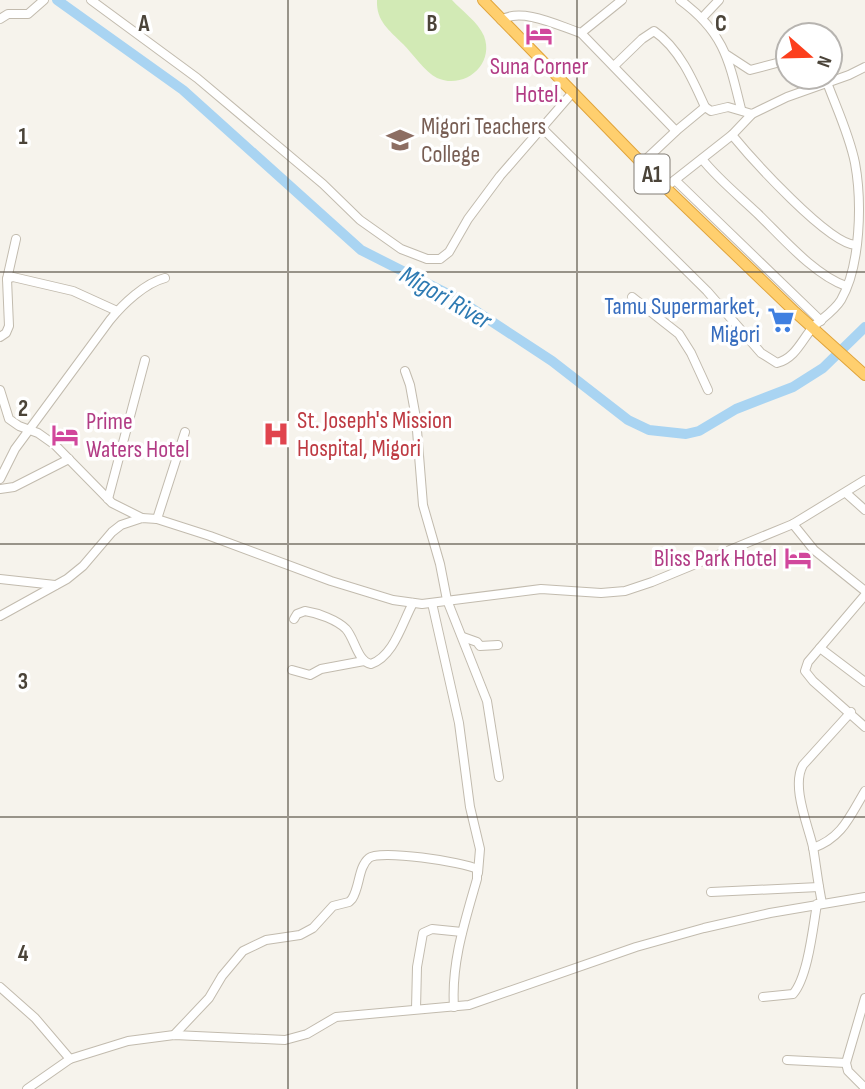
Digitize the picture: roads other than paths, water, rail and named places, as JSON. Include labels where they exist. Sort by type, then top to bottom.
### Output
[{"type":"highway","name":"A1","points":[[483,0],[642,163],[670,184],[817,325],[828,341],[862,373]]},
{"type":"street","points":[[0,19],[8,14],[23,15],[35,10],[44,0]]},
{"type":"street","points":[[92,0],[197,78],[308,171],[360,220],[401,249],[419,258],[433,260],[444,257],[475,209],[573,92]]},
{"type":"street","points":[[581,33],[622,0]]},
{"type":"street","points":[[680,0],[702,18],[727,55],[741,109]]},
{"type":"street","points":[[702,18],[719,0]]},
{"type":"street","points":[[501,19],[511,15],[525,15],[581,33],[676,131]]},
{"type":"street","points":[[614,66],[642,38],[654,31],[663,37],[680,59],[705,107],[711,111],[724,107],[741,109],[752,114]]},
{"type":"street","points":[[727,55],[750,70],[774,64]]},
{"type":"street","points":[[844,74],[865,66]]},
{"type":"street","points":[[670,184],[732,135],[752,114],[801,91]]},
{"type":"street","points":[[541,127],[707,291],[767,359],[777,362],[786,360],[837,305],[846,286],[856,245],[858,211],[855,165],[830,91]]},
{"type":"street","points":[[642,163],[705,107]]},
{"type":"street","points":[[732,135],[822,226],[845,242],[856,245]]},
{"type":"street","points":[[702,159],[723,183],[800,253],[828,276],[846,286]]},
{"type":"street","points":[[0,337],[6,333],[9,326],[7,279],[16,239]]},
{"type":"street","points":[[7,279],[26,278],[73,291],[117,311]]},
{"type":"street","points":[[0,479],[15,449],[117,311],[153,282],[165,278]]},
{"type":"street","points":[[632,297],[679,334],[708,390]]},
{"type":"street","points":[[108,499],[145,360]]},
{"type":"street","points":[[405,371],[416,418],[420,491],[447,600],[487,701],[499,777]]},
{"type":"street","points":[[0,390],[9,419],[55,446],[108,499],[142,518]]},
{"type":"street","points":[[157,519],[185,432]]},
{"type":"street","points":[[0,489],[14,487],[69,459]]},
{"type":"street","points":[[0,616],[75,573],[101,542],[121,525],[142,518],[157,519],[210,536],[331,581],[393,600],[432,603],[541,589],[601,593],[625,591],[793,524],[865,480]]},
{"type":"street","points":[[846,493],[865,510]]},
{"type":"street","points":[[793,524],[814,550],[865,593],[807,664],[806,674],[865,727]]},
{"type":"street","points":[[0,579],[55,585]]},
{"type":"street","points":[[294,620],[297,614],[305,611],[343,626],[364,661],[369,664],[388,652],[413,603]]},
{"type":"street","points":[[432,603],[459,723],[470,807],[480,849],[478,873],[454,974],[454,1007]]},
{"type":"street","points":[[463,637],[480,646],[498,645]]},
{"type":"street","points":[[470,656],[480,646]]},
{"type":"street","points":[[820,648],[865,682]]},
{"type":"street","points":[[292,670],[309,675],[321,669],[364,661]]},
{"type":"street","points":[[763,997],[793,994],[797,989],[820,903],[813,848],[798,786],[800,769],[851,712]]},
{"type":"street","points":[[813,848],[838,835],[865,791]]},
{"type":"street","points":[[174,1035],[209,998],[222,976],[243,951],[266,940],[289,939],[300,935],[313,928],[333,906],[349,902],[355,895],[363,865],[370,857],[379,854],[416,856],[473,867],[478,873]]},
{"type":"street","points":[[711,892],[819,887]]},
{"type":"street","points":[[27,1089],[70,1059],[128,1041],[174,1035],[285,1040],[307,1034],[336,1017],[454,1007],[484,1001],[596,960],[670,938],[770,913],[865,897]]},
{"type":"street","points":[[416,1009],[417,967],[423,933],[432,929],[462,932]]},
{"type":"street","points":[[0,987],[35,1018],[70,1059]]},
{"type":"street","points":[[865,998],[846,1063],[848,1071],[865,1088]]},
{"type":"street","points":[[787,1060],[846,1063]]},
{"type":"waterway","name":"Migori River","points":[[57,0],[183,90],[361,250],[456,298],[552,361],[628,420],[649,430],[686,434],[699,431],[736,409],[793,387],[823,368],[865,327]]},
{"type":"place","name":"Suna Corner Hotel.","points":[[539,34]]},
{"type":"place","name":"Migori Teachers College","points":[[400,140]]},
{"type":"place","name":"Tamu Supermarket, Migori","points":[[781,320]]},
{"type":"place","name":"St. Joseph's Mission Hospital, Migori","points":[[276,434]]},
{"type":"place","name":"Prime Waters Hotel","points":[[65,435]]},
{"type":"place","name":"Bliss Park Hotel","points":[[798,558]]}]
